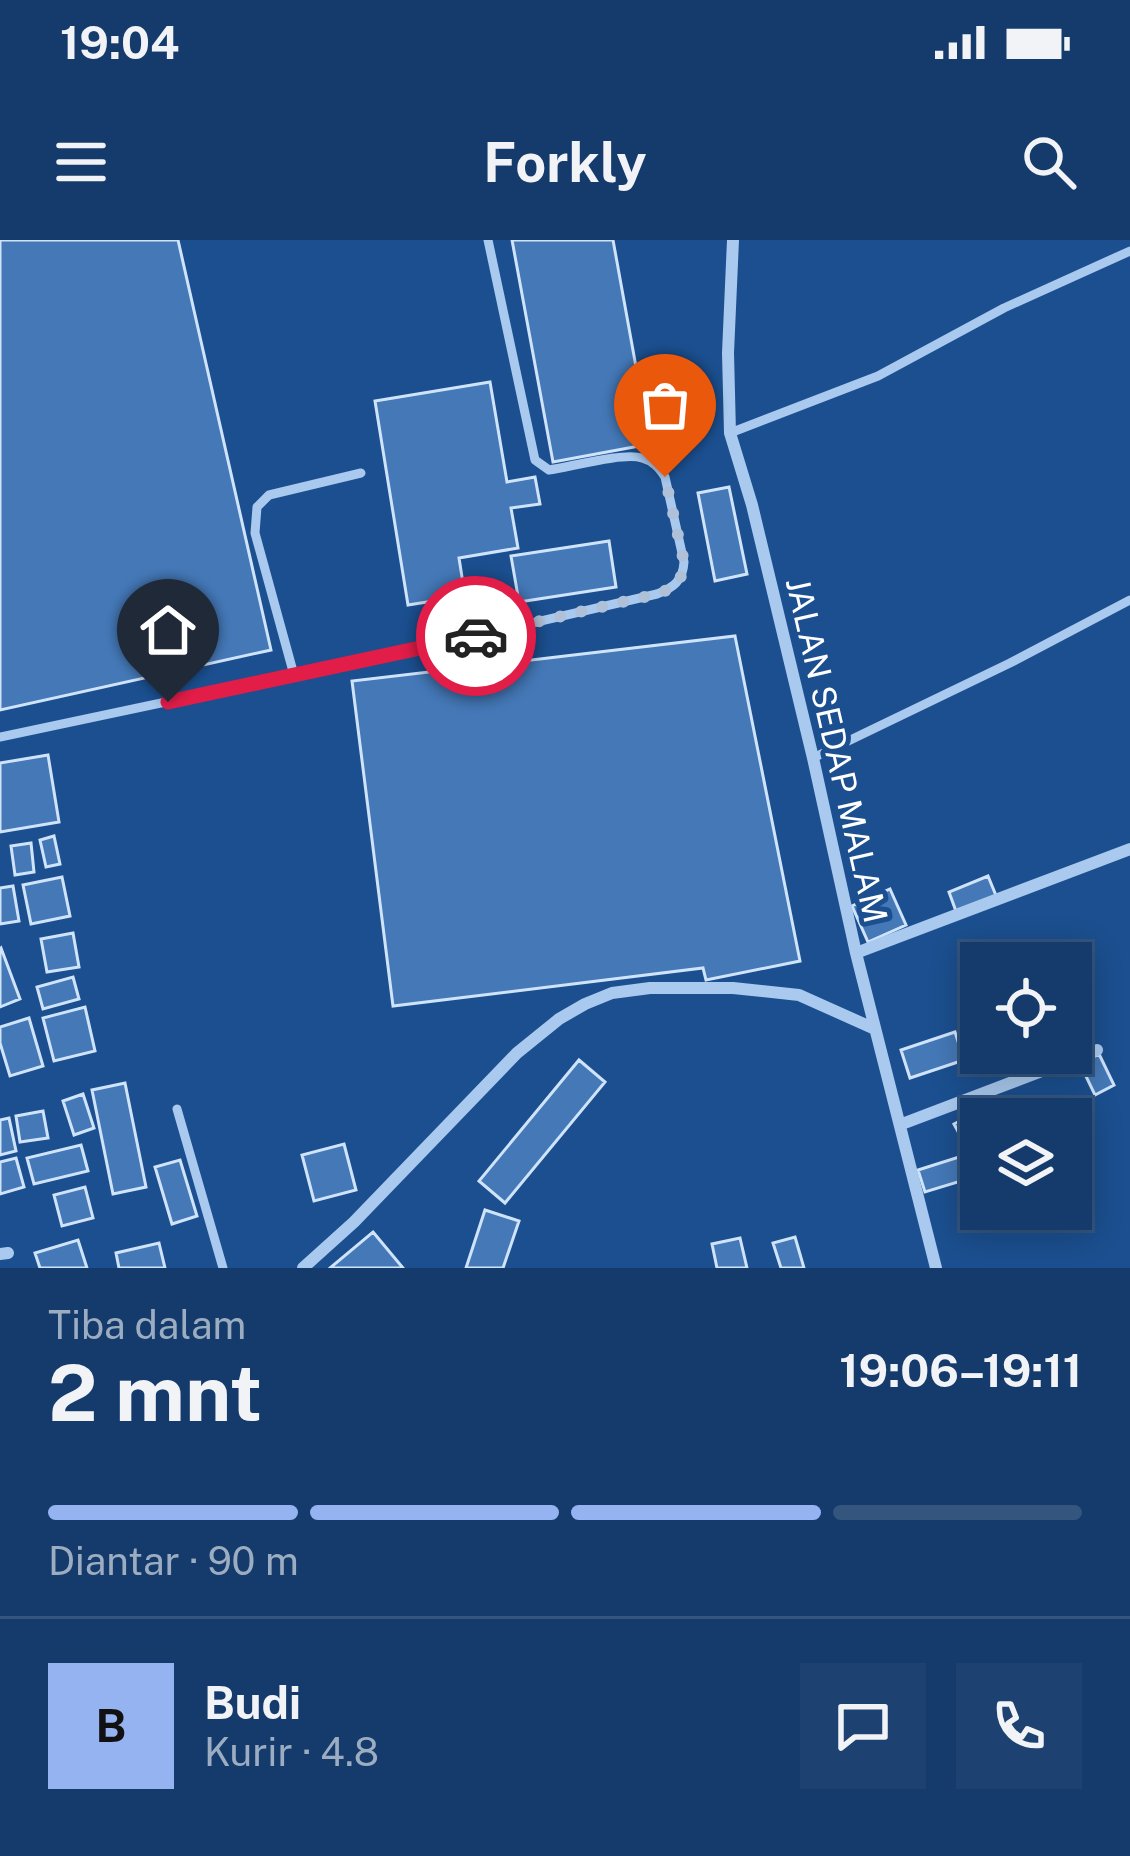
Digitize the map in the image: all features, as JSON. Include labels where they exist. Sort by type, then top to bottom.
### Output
[{"type":"street","name":"JALAN SEDAP MALAM","points":[[733,240],[730,433],[814,758],[932,1267]]},
{"type":"street","points":[[856,953],[1130,849]]},
{"type":"street","points":[[303,1268],[354,1222],[517,1053],[559,1019],[612,992],[733,988],[800,995],[875,1029]]},
{"type":"street","points":[[902,1124],[1097,1050]]},
{"type":"lane","points":[[0,737],[657,594],[679,582],[684,562],[665,477],[658,467],[632,456],[549,470],[535,460],[488,240]]},
{"type":"lane","points":[[730,433],[878,376],[1004,308],[1130,251]]},
{"type":"lane","points":[[294,675],[255,533],[257,507],[269,495],[361,473]]},
{"type":"lane","points":[[814,758],[1130,600]]},
{"type":"lane","points":[[177,1108],[223,1268]]},
{"type":"building","points":[[0,240],[178,240],[271,650],[0,710]]},
{"type":"building","points":[[512,240],[613,240],[650,444],[553,462]]},
{"type":"building","points":[[490,382],[507,482],[535,477],[540,504],[511,508],[518,548],[459,558],[465,596],[408,605],[375,401]]},
{"type":"building","points":[[729,487],[747,574],[715,581],[698,493]]},
{"type":"building","points":[[609,541],[616,587],[519,602],[511,556]]},
{"type":"building","points":[[735,636],[800,961],[706,980],[703,968],[393,1006],[352,681]]},
{"type":"building","points":[[48,755],[59,822],[0,832],[0,763]]},
{"type":"building","points":[[54,836],[60,864],[46,867],[40,840]]},
{"type":"building","points":[[31,843],[34,872],[15,875],[11,846]]},
{"type":"building","points":[[988,876],[997,898],[957,914],[949,892]]},
{"type":"building","points":[[62,877],[70,916],[31,924],[23,885]]},
{"type":"building","points":[[13,886],[19,921],[0,924],[0,888]]},
{"type":"building","points":[[890,889],[906,925],[868,942],[852,906]]},
{"type":"building","points":[[73,933],[79,967],[47,972],[41,939]]},
{"type":"building","points":[[0,949],[20,999],[0,1007]]},
{"type":"building","points":[[73,977],[79,999],[43,1009],[37,987]]},
{"type":"building","points":[[85,1007],[95,1051],[54,1061],[43,1018]]},
{"type":"building","points":[[29,1018],[43,1066],[10,1076],[0,1027]]},
{"type":"building","points":[[955,1032],[960,1061],[910,1078],[901,1050]]},
{"type":"building","points":[[1099,1054],[1114,1085],[1095,1095],[1085,1074],[1092,1074],[1092,1058]]},
{"type":"building","points":[[579,1060],[605,1082],[505,1203],[479,1181]]},
{"type":"building","points":[[125,1083],[146,1187],[113,1194],[92,1090]]},
{"type":"building","points":[[83,1094],[94,1128],[74,1135],[63,1101]]},
{"type":"building","points":[[43,1111],[48,1138],[20,1142],[16,1116]]},
{"type":"building","points":[[9,1118],[16,1151],[0,1155],[0,1120]]},
{"type":"building","points":[[344,1144],[356,1190],[314,1201],[302,1155]]},
{"type":"building","points":[[81,1145],[88,1171],[34,1184],[27,1158]]},
{"type":"building","points":[[960,1157],[960,1181],[925,1192],[918,1170]]},
{"type":"building","points":[[16,1158],[24,1187],[0,1194],[0,1162]]},
{"type":"building","points":[[180,1160],[197,1216],[172,1224],[155,1167]]},
{"type":"building","points":[[85,1187],[93,1218],[62,1226],[54,1195]]},
{"type":"building","points":[[485,1210],[519,1221],[503,1268],[466,1268]]},
{"type":"building","points":[[373,1232],[403,1268],[330,1268]]},
{"type":"building","points":[[795,1237],[804,1268],[781,1268],[773,1243]]},
{"type":"building","points":[[740,1238],[747,1268],[717,1268],[712,1244]]},
{"type":"building","points":[[78,1240],[87,1268],[40,1268],[35,1253]]},
{"type":"building","points":[[159,1243],[165,1268],[119,1268],[116,1253]]},
{"type":"way so far","points":[[476,636],[657,594],[679,582],[684,562],[665,477]]},
{"type":"route","points":[[168,702],[476,636]]}]
